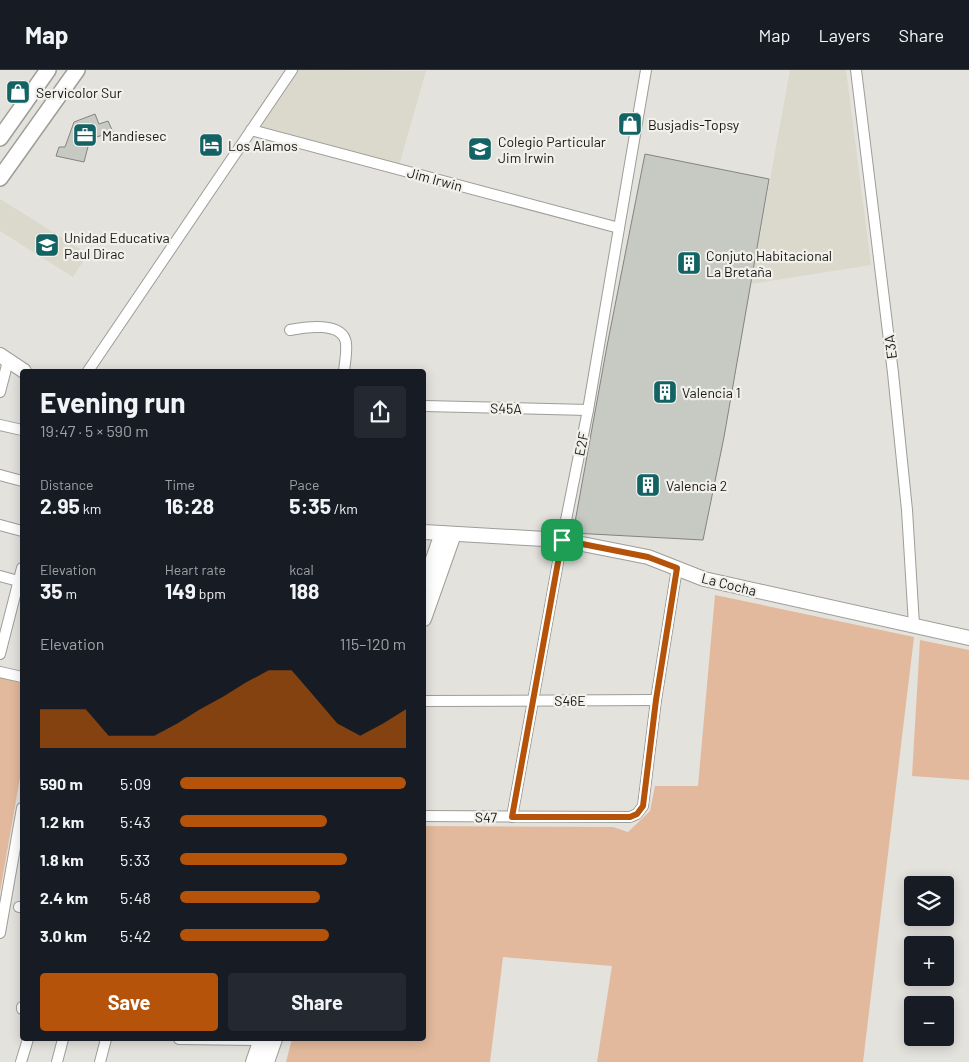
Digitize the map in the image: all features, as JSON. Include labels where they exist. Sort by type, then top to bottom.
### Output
[{"type":"main road","points":[[0,138],[48,70]]},
{"type":"main road","points":[[0,178],[77,70]]},
{"type":"street","points":[[89,369],[292,70]]},
{"type":"street","name":"E2F","points":[[512,817],[562,540],[588,410],[646,70]]},
{"type":"street","name":"E3A","points":[[856,70],[893,373],[907,510],[914,625]]},
{"type":"street","name":"Jim Irwin","points":[[251,130],[619,228]]},
{"type":"street","points":[[290,330],[312,326],[328,328],[342,334],[346,342],[344,369]]},
{"type":"street","points":[[0,392],[4,358],[21,369]]},
{"type":"street","name":"S45A","points":[[426,406],[588,410]]},
{"type":"street","points":[[0,425],[20,430]]},
{"type":"street","points":[[0,475],[20,480]]},
{"type":"street","points":[[0,525],[20,530]]},
{"type":"street","points":[[426,575],[435,532]]},
{"type":"street","points":[[426,603],[435,532]]},
{"type":"street","name":"La Cocha","points":[[435,532],[562,540],[648,557],[704,579],[969,638]]},
{"type":"street","points":[[656,700],[677,568]]},
{"type":"street","points":[[0,576],[20,581]]},
{"type":"street","points":[[0,654],[20,584]]},
{"type":"street","points":[[0,672],[20,677]]},
{"type":"street","name":"S46E","points":[[426,701],[656,700]]},
{"type":"street","name":"S47","points":[[426,816],[630,817],[637,814],[643,806],[656,700]]},
{"type":"street","points":[[0,933],[20,819]]},
{"type":"street","points":[[21,1062],[27,1041]]},
{"type":"street","points":[[57,1062],[62,1041]]},
{"type":"street","points":[[100,1062],[105,1041]]},
{"type":"street","points":[[253,1062],[267,1041]]},
{"type":"street","points":[[267,1062],[268,1041]]},
{"type":"shaded area","points":[[292,70],[426,71],[398,169],[251,130]]},
{"type":"shaded area","points":[[790,70],[846,70],[871,265],[751,284]]},
{"type":"shaded area","name":"Unidad Educativa Paul Dirac","points":[[0,199],[88,254],[73,277],[0,231]]},
{"type":"shaded area","points":[[715,595],[914,637],[863,1062],[597,1062],[612,966],[503,957],[490,1062],[286,1062],[291,1041],[426,1041],[426,826],[613,827],[628,832],[650,811],[655,786],[698,786]]},
{"type":"shaded area","points":[[920,640],[969,650],[969,780],[912,776]]},
{"type":"shaded area","points":[[0,675],[20,680],[20,777],[0,892]]},
{"type":"building","name":"Mandiesec","points":[[95,114],[99,124],[108,121],[113,132],[90,139],[84,162],[56,156],[59,147],[65,147],[74,122]]},
{"type":"building","points":[[645,154],[769,179],[724,437],[703,540],[573,533]]},
{"type":"place","name":"Servicolor Sur","points":[[18,92]]},
{"type":"place","name":"Busjadis-Topsy","points":[[630,124]]},
{"type":"place","name":"Mandiesec","points":[[85,135]]},
{"type":"place","name":"Los Alamos","points":[[211,145]]},
{"type":"place","name":"Colegio Particular Jim Irwin","points":[[480,149]]},
{"type":"place","name":"Unidad Educativa Paul Dirac","points":[[47,245]]},
{"type":"place","name":"Conjuto Habitacional La Bretaña","points":[[689,263]]},
{"type":"place","name":"Valencia 1","points":[[665,392]]},
{"type":"place","name":"Valencia 2","points":[[648,485]]},
{"type":"route","points":[[562,540],[648,557],[677,568],[656,700],[643,806],[637,814],[630,817],[512,817],[562,540]]}]
